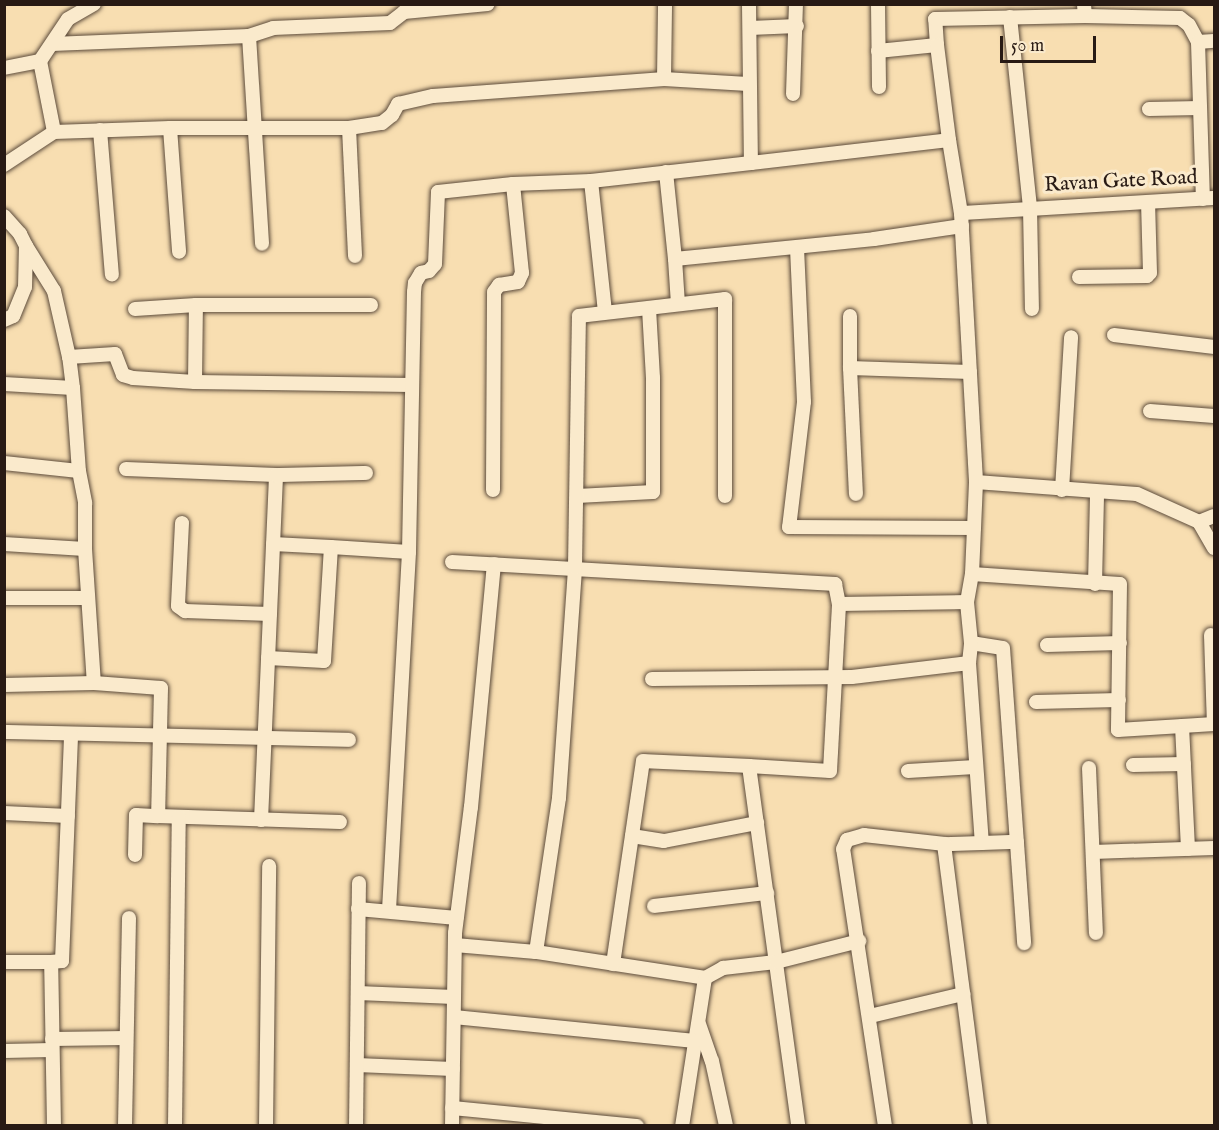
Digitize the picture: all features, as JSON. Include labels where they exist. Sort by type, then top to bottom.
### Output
[{"type":"street","points":[[4,68],[40,61],[68,19],[94,4]]},
{"type":"street","points":[[52,44],[249,36],[273,28],[390,22],[404,12],[488,4]]},
{"type":"street","points":[[664,79],[665,4]]},
{"type":"street","points":[[749,4],[748,84],[751,163]]},
{"type":"street","points":[[793,94],[796,4]]},
{"type":"street","points":[[878,4],[879,87]]},
{"type":"street","points":[[982,843],[975,767],[969,663],[971,643],[967,602],[972,574],[976,482],[962,219],[949,140],[935,19],[1084,10],[1169,11],[1185,19],[1198,42],[1200,108],[1208,137],[1209,199]]},
{"type":"street","points":[[1010,16],[1030,208],[1032,309]]},
{"type":"street","points":[[750,28],[797,26]]},
{"type":"street","points":[[249,36],[262,244]]},
{"type":"street","points":[[1198,42],[1215,41]]},
{"type":"street","points":[[879,51],[937,45]]},
{"type":"street","points":[[40,61],[54,132]]},
{"type":"street","points":[[4,165],[54,132],[170,128],[349,128],[382,123],[392,115],[398,104],[414,99],[664,79],[748,84]]},
{"type":"street","points":[[1149,109],[1200,108]]},
{"type":"street","points":[[170,128],[179,252]]},
{"type":"street","points":[[349,128],[355,256]]},
{"type":"street","points":[[100,130],[112,275]]},
{"type":"street","points":[[389,910],[410,552],[414,292],[415,283],[422,273],[429,271],[435,264],[438,192],[513,184],[591,181],[949,140]]},
{"type":"street","points":[[666,172],[678,304]]},
{"type":"street","points":[[591,181],[605,312]]},
{"type":"street","points":[[493,490],[494,291],[499,285],[518,282],[522,273],[513,184]]},
{"type":"street","name":"Ravan Gate Road","points":[[675,259],[797,248],[1030,208],[1209,199]]},
{"type":"street","points":[[1079,277],[1147,276],[1150,273],[1149,203]]},
{"type":"street","points":[[4,216],[54,291],[69,357],[78,471],[85,503],[87,598],[94,683]]},
{"type":"street","points":[[4,320],[13,316],[25,286],[26,246]]},
{"type":"street","points":[[797,248],[804,402],[789,527],[974,528]]},
{"type":"street","points":[[536,952],[559,798],[575,567],[579,316],[725,299],[725,496]]},
{"type":"street","points":[[195,382],[196,305]]},
{"type":"street","points":[[135,309],[196,305],[370,305]]},
{"type":"street","points":[[577,496],[653,492],[653,378],[649,308]]},
{"type":"street","points":[[850,316],[856,494]]},
{"type":"street","points":[[1114,335],[1215,347]]},
{"type":"street","points":[[1062,490],[1071,337]]},
{"type":"street","points":[[69,357],[115,354],[123,375],[133,378],[195,382],[411,385]]},
{"type":"street","points":[[850,368],[970,372]]},
{"type":"street","points":[[4,384],[73,388]]},
{"type":"street","points":[[1150,411],[1215,416]]},
{"type":"street","points":[[4,463],[78,471]]},
{"type":"street","points":[[126,469],[276,475],[366,473]]},
{"type":"street","points":[[261,820],[276,475]]},
{"type":"street","points":[[976,482],[1097,493],[1137,494],[1199,522],[1215,548]]},
{"type":"street","points":[[1095,584],[1097,493]]},
{"type":"street","points":[[1199,522],[1215,516]]},
{"type":"street","points":[[182,523],[178,606],[185,611],[270,614]]},
{"type":"street","points":[[4,544],[85,549]]},
{"type":"street","points":[[273,544],[410,552]]},
{"type":"street","points":[[268,658],[324,661],[331,547]]},
{"type":"street","points":[[452,562],[575,567],[835,584],[839,604],[833,677],[830,771],[643,761],[614,964]]},
{"type":"street","points":[[452,1125],[457,918],[471,807],[494,564]]},
{"type":"street","points":[[972,574],[1120,584],[1119,730],[1214,724],[1211,635]]},
{"type":"street","points":[[4,598],[87,598]]},
{"type":"street","points":[[839,604],[967,602]]},
{"type":"street","points":[[971,643],[1003,648],[1024,943]]},
{"type":"street","points":[[1047,645],[1120,643]]},
{"type":"street","points":[[652,679],[833,677],[969,663]]},
{"type":"street","points":[[4,684],[94,683],[161,688],[158,816]]},
{"type":"street","points":[[1036,702],[1119,700]]},
{"type":"street","points":[[1182,726],[1188,849]]},
{"type":"street","points":[[4,732],[349,740]]},
{"type":"street","points":[[4,962],[62,961],[71,734]]},
{"type":"street","points":[[1132,765],[1184,764]]},
{"type":"street","points":[[749,766],[798,1125]]},
{"type":"street","points":[[909,771],[975,767]]},
{"type":"street","points":[[1089,768],[1096,933]]},
{"type":"street","points":[[4,813],[68,816]]},
{"type":"street","points":[[135,855],[136,815],[340,822]]},
{"type":"street","points":[[175,1125],[179,817]]},
{"type":"street","points":[[632,836],[664,841],[757,824]]},
{"type":"street","points":[[885,1125],[859,941],[843,849],[847,840],[864,835],[944,844],[1017,842]]},
{"type":"street","points":[[944,844],[980,1125]]},
{"type":"street","points":[[1093,852],[1215,848]]},
{"type":"street","points":[[266,1125],[269,866]]},
{"type":"street","points":[[356,1125],[359,883]]},
{"type":"street","points":[[654,906],[767,893]]},
{"type":"street","points":[[358,909],[389,910],[457,918]]},
{"type":"street","points":[[125,1125],[129,918]]},
{"type":"street","points":[[455,945],[536,952],[705,978],[723,968],[776,962],[859,941]]},
{"type":"street","points":[[51,962],[54,1125]]},
{"type":"street","points":[[682,1125],[705,978]]},
{"type":"street","points":[[357,993],[454,997]]},
{"type":"street","points":[[870,1016],[963,994]]},
{"type":"street","points":[[454,1017],[695,1041]]},
{"type":"street","points":[[698,1022],[712,1061],[726,1125]]},
{"type":"street","points":[[4,1051],[126,1038]]},
{"type":"street","points":[[357,1065],[453,1069]]},
{"type":"street","points":[[452,1108],[637,1125]]}]
